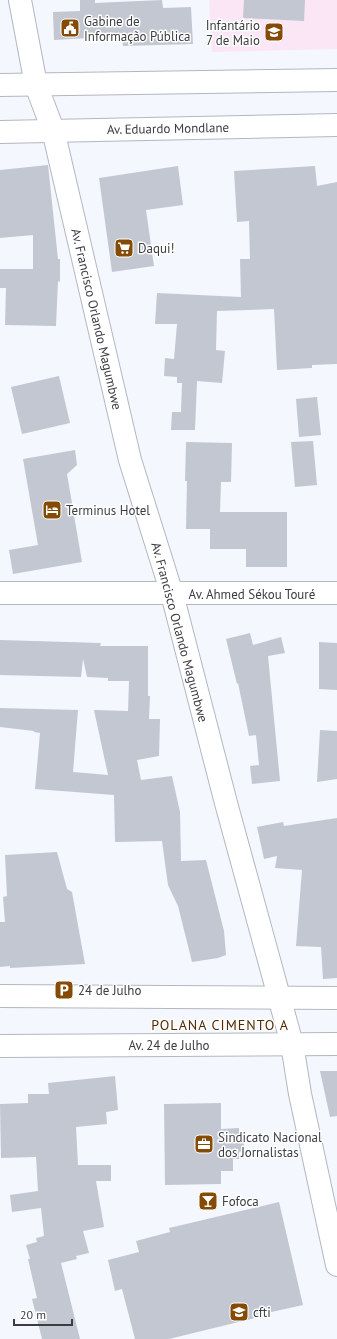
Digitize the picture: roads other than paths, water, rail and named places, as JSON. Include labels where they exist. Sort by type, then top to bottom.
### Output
[{"type":"street","name":"Av. Francisco Orlando Magumbwe","points":[[20,0],[36,84],[54,130],[130,460],[172,594],[224,796],[292,1044],[300,1094],[337,1266]]},
{"type":"street","points":[[0,86],[36,84],[337,80]]},
{"type":"street","name":"Av. Eduardo Mondlane","points":[[0,132],[337,125]]},
{"type":"street","name":"Av. Ahmed Sékou Touré","points":[[0,593],[337,593]]},
{"type":"street","points":[[0,996],[337,998]]},
{"type":"street","name":"Av. 24 de Julho","points":[[0,1046],[337,1044]]},
{"type":"place","name":"Gabine de Informação Pública","points":[[70,28]]},
{"type":"place","name":"Infantário 7 de Maio","points":[[274,32]]},
{"type":"place","name":"Daqui!","points":[[124,248]]},
{"type":"place","name":"Terminus Hotel","points":[[52,510]]},
{"type":"place","name":"24 de Julho","points":[[64,990]]},
{"type":"place","name":"Sindicato Nacional dos Jornalistas","points":[[204,1144]]},
{"type":"place","name":"Fofoca","points":[[208,1201]]},
{"type":"place","name":"cfti","points":[[239,1312]]},
{"type":"district","name":"POLANA CIMENTO A","points":[[220,1025]]}]
